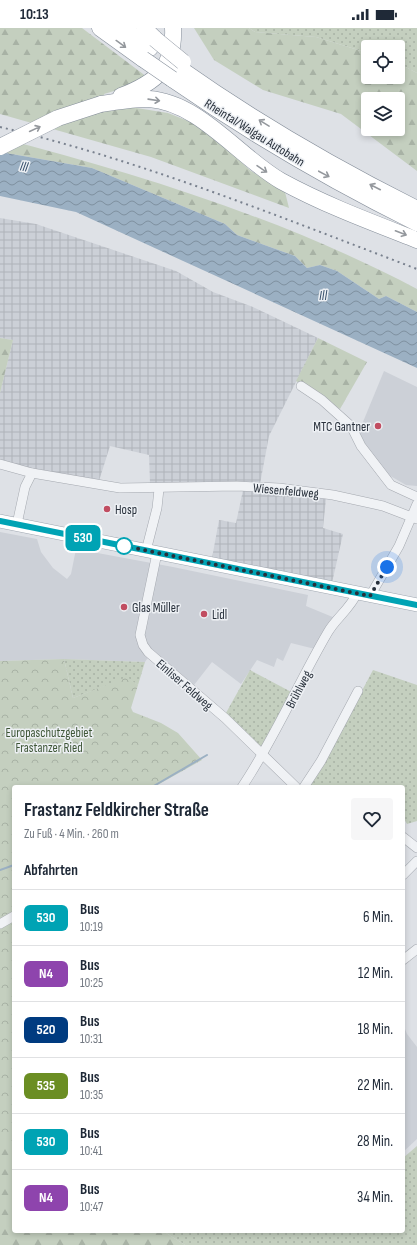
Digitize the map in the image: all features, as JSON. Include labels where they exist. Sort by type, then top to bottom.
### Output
[{"type":"highway","name":"Rheintal/Walgau Autobahn","points":[[100,28],[149,49]]},
{"type":"highway","name":"Rheintal/Walgau Autobahn","points":[[122,28],[178,70],[346,172],[411,205]]},
{"type":"highway","points":[[144,28],[149,49]]},
{"type":"highway","points":[[0,147],[58,118],[101,104],[142,88],[154,80],[165,67],[171,48],[173,28]]},
{"type":"highway","name":"Rheintal/Walgau Autobahn","points":[[178,70],[221,113],[299,161],[417,224]]},
{"type":"highway","points":[[101,104],[150,99],[168,103],[190,112],[213,128],[260,169],[330,206],[417,240]]},
{"type":"main road","points":[[0,521],[417,605]]},
{"type":"street","points":[[301,386],[322,400],[351,426],[361,446],[391,485],[417,497]]},
{"type":"street","name":"Wiesenfeldweg","points":[[0,464],[32,473],[39,472],[109,487],[159,489],[237,486],[279,488],[361,501],[414,518]]},
{"type":"street","points":[[17,524],[25,486],[32,473]]},
{"type":"street","points":[[152,552],[159,489]]},
{"type":"street","points":[[370,596],[414,518],[417,504]]},
{"type":"street","name":"Einliser Feldweg","points":[[152,552],[140,635],[143,645],[148,652],[225,718],[264,754],[294,785]]},
{"type":"street","name":"Brühlweg","points":[[243,785],[264,754],[329,630],[352,604],[357,593]]},
{"type":"street","points":[[305,785],[321,761],[358,691]]},
{"type":"street","points":[[405,839],[417,848]]},
{"type":"street","points":[[405,873],[417,861]]},
{"type":"street","points":[[0,924],[12,917]]},
{"type":"street","points":[[405,958],[417,949]]},
{"type":"shaded area","points":[[0,218],[36,224],[176,271],[213,292],[253,307],[318,338],[269,436],[260,484],[232,482],[150,484],[149,455],[110,446],[99,481],[0,462],[0,393],[13,340],[0,338]]},
{"type":"shaded area","points":[[384,371],[417,387],[417,486],[406,485],[387,474],[358,434]]},
{"type":"shaded area","points":[[243,490],[326,499],[323,528],[343,534],[332,583],[212,558],[219,520],[236,523]]},
{"type":"shaded area","points":[[0,532],[37,539],[41,552],[53,568],[67,579],[71,574],[76,549],[173,567],[308,595],[306,606],[335,618],[315,649],[291,643],[283,661],[277,658],[274,667],[257,660],[241,684],[212,662],[194,685],[154,652],[145,662],[64,659],[0,661]]},
{"type":"shaded area","points":[[405,1029],[417,1047],[417,1139],[405,1150]]},
{"type":"green space","points":[[0,28],[82,28],[147,77],[137,84],[104,94],[110,109],[124,106],[168,113],[193,123],[220,143],[251,171],[285,192],[289,208],[151,157],[0,114]]},
{"type":"green space","points":[[194,28],[249,28],[255,32],[316,37],[361,51],[361,84],[405,84],[405,67],[417,73],[417,171],[370,136],[405,136],[405,92],[361,92],[361,129],[341,114],[263,90],[214,60]]},
{"type":"green space","points":[[249,28],[417,28],[417,73],[405,67],[405,40],[361,40],[361,51],[316,37],[255,32]]},
{"type":"green space","points":[[0,138],[106,167],[160,184],[266,221],[318,242],[368,264],[417,289],[417,312],[386,296],[379,299],[337,271],[320,265],[307,268],[295,256],[237,235],[225,224],[92,168],[0,152]]},
{"type":"green space","points":[[0,338],[13,340],[0,393]]},
{"type":"green space","points":[[318,338],[367,362],[340,409],[296,381]]},
{"type":"green space","points":[[64,659],[145,662],[138,685],[127,678],[73,698]]},
{"type":"green space","name":"Europaschutzgebiet Frastanzer Ried","points":[[64,659],[73,698],[127,677],[138,685],[131,708],[133,712],[161,723],[178,733],[202,760],[158,785],[12,785],[12,1143],[0,1136],[0,661]]},
{"type":"green space","points":[[250,670],[297,695],[265,760],[222,720]]},
{"type":"green space","points":[[373,670],[417,685],[417,821],[407,824],[405,820],[405,785],[308,785],[323,764]]},
{"type":"green space","points":[[0,1075],[12,1077],[12,1233],[166,1233],[185,1245],[0,1245]]},
{"type":"green space","points":[[417,1146],[417,1245],[185,1245],[166,1233],[405,1233],[405,1156]]},
{"type":"water","name":"Ill","points":[[0,152],[92,168],[225,224],[237,235],[295,256],[307,268],[320,265],[337,271],[379,299],[386,296],[417,312],[417,368],[76,212],[0,196]]},
{"type":"waterway","points":[[155,785],[207,755]]},
{"type":"waterway","points":[[0,870],[12,866]]},
{"type":"railway","points":[[0,127],[106,156],[159,173],[263,210],[417,269]]},
{"type":"bus line","name":"530","points":[[0,521],[417,605]]},
{"type":"place","name":"MTC Gantner","points":[[378,426]]},
{"type":"place","name":"Hosp","points":[[107,509]]},
{"type":"place","name":"Glas Müller","points":[[124,607]]},
{"type":"place","name":"Lidl","points":[[204,614]]},
{"type":"route","points":[[124,546],[370,596],[387,567]]}]
